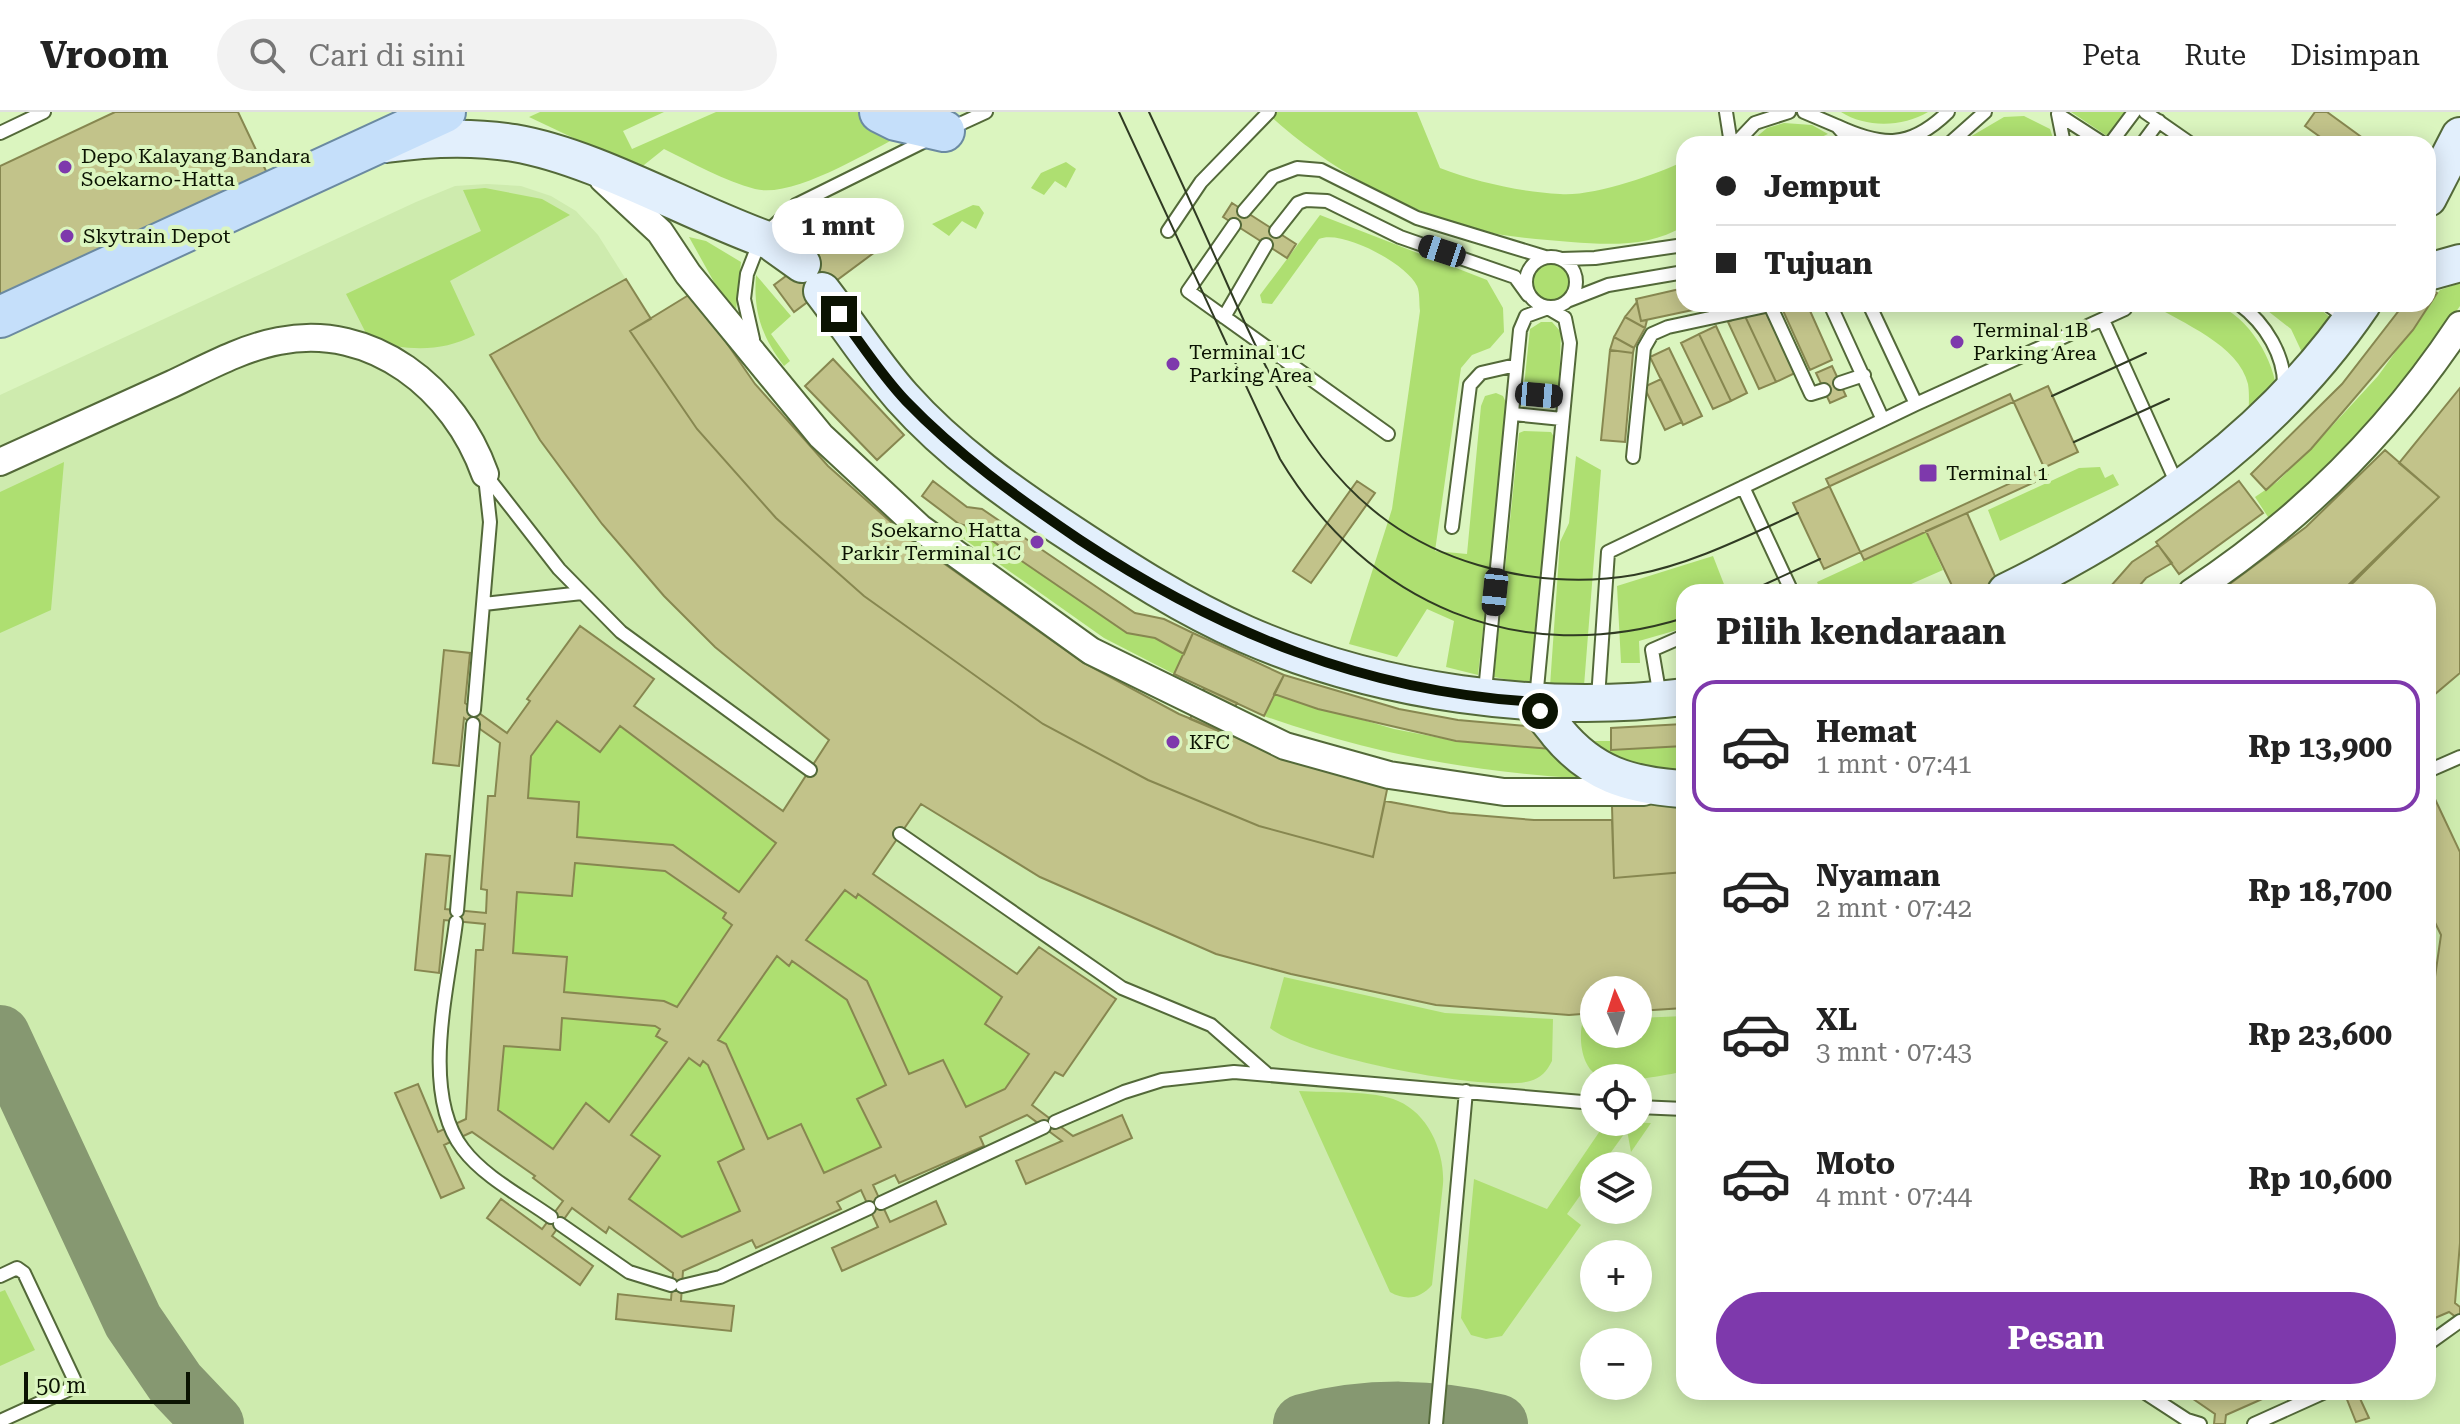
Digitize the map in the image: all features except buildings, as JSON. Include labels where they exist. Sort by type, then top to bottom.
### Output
[{"type":"main road","points":[[0,317],[445,112]]},
{"type":"main road","points":[[880,112],[896,120],[944,131]]},
{"type":"street","points":[[2436,182],[2460,136]]},
{"type":"street","points":[[368,147],[423,139],[514,143],[585,165],[782,247],[812,278],[903,398],[986,473],[1155,588],[1271,644],[1316,660],[1467,695],[1536,702],[1598,703],[1673,698]]},
{"type":"street","points":[[585,165],[619,191],[660,232],[688,274],[775,384],[821,436],[920,528],[1091,651],[1285,746],[1389,775],[1504,792],[1610,794],[1676,789]]},
{"type":"street","points":[[2436,270],[2460,263]]},
{"type":"street","points":[[2021,584],[2106,540],[2180,491],[2243,440],[2281,400],[2345,312]]},
{"type":"street","points":[[2204,584],[2241,558],[2334,480],[2415,390],[2460,325]]},
{"type":"street","points":[[0,462],[255,347],[280,340],[332,339],[381,354],[423,380],[458,419],[485,474]]},
{"type":"street","points":[[1536,702],[1570,749],[1602,772],[1625,782],[1676,788]]},
{"type":"lane","points":[[0,133],[44,112]]},
{"type":"lane","points":[[775,384],[745,316],[747,274],[761,238],[796,205],[986,112]]},
{"type":"lane","points":[[1726,112],[1731,136]]},
{"type":"lane","points":[[1741,136],[1755,123],[1789,112]]},
{"type":"lane","points":[[1804,112],[1815,114],[1860,136]]},
{"type":"lane","points":[[1909,136],[1931,128],[1948,112]]},
{"type":"lane","points":[[1958,136],[1985,112]]},
{"type":"lane","points":[[2116,136],[2134,112]]},
{"type":"lane","points":[[2145,112],[2180,136]]},
{"type":"lane","points":[[2057,113],[2062,136]]},
{"type":"lane","points":[[2057,113],[2092,136]]},
{"type":"lane","points":[[1168,231],[1201,182],[1261,115]]},
{"type":"lane","points":[[2148,136],[2159,121]]},
{"type":"lane","points":[[1837,126],[1846,136]]},
{"type":"lane","points":[[1244,211],[1273,177],[1297,168],[1321,170],[1417,218],[1545,257],[1595,258],[1676,246]]},
{"type":"lane","points":[[1276,231],[1298,203],[1306,200],[1327,201],[1400,237],[1515,277],[1528,295],[1565,318],[1569,333],[1536,702]]},
{"type":"lane","points":[[1234,225],[1188,291],[1388,434]]},
{"type":"lane","points":[[1224,317],[1266,245]]},
{"type":"lane","points":[[1528,295],[1527,272],[1545,257]]},
{"type":"lane","points":[[1561,259],[1574,270],[1576,278],[1573,295],[1567,301]]},
{"type":"lane","points":[[1467,695],[1481,690],[1486,681],[1522,323],[1531,313],[1608,285],[1676,273]]},
{"type":"lane","points":[[1633,457],[1644,348],[1652,334],[1668,327],[1738,312]]},
{"type":"lane","points":[[1773,312],[1811,394],[1824,390]]},
{"type":"lane","points":[[1834,312],[1883,420]]},
{"type":"lane","points":[[1873,312],[1916,404]]},
{"type":"lane","points":[[1598,703],[1608,552],[1916,404],[2119,312]]},
{"type":"lane","points":[[2251,312],[2271,340],[2284,376],[2281,400]]},
{"type":"lane","points":[[2103,320],[2180,491]]},
{"type":"lane","points":[[1452,527],[1470,385],[1481,373],[1516,365]]},
{"type":"lane","points":[[1840,383],[1864,375]]},
{"type":"lane","points":[[1515,392],[1564,397]]},
{"type":"lane","points":[[1513,414],[1562,419]]},
{"type":"lane","points":[[485,474],[559,569],[621,632],[810,770]]},
{"type":"lane","points":[[485,474],[490,522],[484,604],[439,1080],[450,1127],[475,1162],[629,1272],[677,1286],[720,1277],[1124,1092],[1162,1080],[1200,1073],[1266,1073],[1580,1102]]},
{"type":"lane","points":[[1743,487],[1788,584]]},
{"type":"lane","points":[[484,604],[582,593]]},
{"type":"lane","points":[[1673,698],[1652,650],[1676,640]]},
{"type":"lane","points":[[2436,768],[2460,757]]},
{"type":"lane","points":[[900,834],[1122,988],[1211,1025],[1266,1073]]},
{"type":"lane","points":[[1436,1424],[1466,1091]]},
{"type":"lane","points":[[1652,1107],[1676,1108]]},
{"type":"lane","points":[[0,1276],[17,1268],[24,1273],[74,1379],[68,1390],[0,1421]]},
{"type":"lane","points":[[2436,1338],[2460,1321]]},
{"type":"lane","points":[[2156,1400],[2187,1420],[2200,1424]]},
{"type":"lane","points":[[2254,1424],[2307,1400]]},
{"type":"shaded area","points":[[455,186],[521,186],[551,196],[576,211],[598,235],[651,319],[698,429],[1373,857],[1385,801],[1450,813],[1534,820],[1612,820],[1614,878],[1676,873],[1676,1400],[2436,1400],[2436,584],[2426,584],[2399,463],[2460,388],[2460,1424],[0,1424],[0,395]]},
{"type":"green space","points":[[540,112],[664,112],[623,131],[632,149],[716,112],[862,112],[904,134],[831,172],[771,190],[755,189],[732,181],[664,149],[639,169],[529,117]]},
{"type":"green space","points":[[1266,112],[1417,112],[1440,168],[1499,186],[1545,193],[1573,194],[1605,189],[1676,164],[1676,230],[1644,241],[1615,244],[1525,238],[1480,230],[1394,199],[1339,168]]},
{"type":"green space","points":[[1841,112],[1928,112],[1907,121],[1884,124],[1862,121]]},
{"type":"green space","points":[[2071,112],[2125,112],[2107,136]]},
{"type":"green space","points":[[2024,116],[2050,129],[2052,136],[1972,136],[2004,117]]},
{"type":"green space","points":[[1784,123],[1812,125],[1828,134],[1758,136],[1767,128]]},
{"type":"green space","points":[[1066,162],[1076,169],[1066,188],[1055,181],[1044,195],[1031,188],[1041,173]]},
{"type":"green space","points":[[485,188],[542,199],[570,215],[450,281],[475,335],[449,345],[423,348],[370,341],[346,294],[481,231],[463,190]]},
{"type":"green space","points":[[973,205],[979,206],[984,213],[976,229],[962,221],[949,236],[932,224]]},
{"type":"green space","points":[[1320,215],[1487,280],[1503,308],[1504,332],[1490,348],[1472,355],[1461,368],[1435,551],[1467,554],[1481,406],[1485,396],[1496,393],[1503,396],[1508,407],[1478,675],[1446,667],[1454,621],[1427,609],[1397,657],[1349,644],[1392,509],[1420,311],[1417,286],[1401,268],[1373,250],[1329,237],[1319,239],[1272,304],[1262,303],[1260,295]]},
{"type":"green space","points":[[689,237],[706,241],[741,262],[736,311],[729,309]]},
{"type":"green space","points":[[1551,264],[1564,269],[1569,282],[1564,295],[1551,300],[1538,295],[1533,282],[1538,269]]},
{"type":"green space","points":[[756,275],[791,316],[771,334],[790,361],[784,366],[761,324],[756,301]]},
{"type":"green space","points":[[2460,283],[2460,306],[2428,352],[2376,416],[2270,520],[2255,497],[2277,482],[2311,449],[2378,376],[2424,312],[2436,312],[2436,296],[2440,290]]},
{"type":"green space","points":[[2165,312],[2230,312],[2249,329],[2265,354],[2277,394],[2249,423],[2248,384],[2243,370],[2208,336]]},
{"type":"green space","points":[[2269,312],[2324,312],[2338,324],[2307,363],[2291,329]]},
{"type":"green space","points":[[1541,322],[1552,322],[1561,332],[1559,390],[1524,386],[1530,329]]},
{"type":"green space","points":[[1551,432],[1554,437],[1531,684],[1494,677],[1519,433]]},
{"type":"green space","points":[[1576,456],[1601,470],[1584,686],[1550,686],[1560,542],[1569,523]]},
{"type":"green space","points":[[64,462],[51,610],[0,633],[0,492]]},
{"type":"green space","points":[[2100,467],[2105,478],[2113,474],[2119,485],[2000,541],[1988,510],[2079,468]]},
{"type":"green space","points":[[959,524],[972,527],[1127,633],[1155,638],[1184,654],[1174,674],[1104,638],[954,532]]},
{"type":"green space","points":[[1926,532],[1943,570],[1911,584],[1817,582]]},
{"type":"green space","points":[[1713,556],[1724,584],[1676,584],[1676,630],[1639,641],[1640,663],[1621,663],[1617,586]]},
{"type":"green space","points":[[1274,694],[1394,729],[1456,741],[1551,749],[1579,775],[1577,778],[1496,771],[1419,758],[1342,740],[1264,716]]},
{"type":"green space","points":[[557,721],[620,726],[776,843],[739,892],[673,845],[577,837],[579,802],[528,798],[531,756]]},
{"type":"green space","points":[[1578,741],[1611,741],[1611,750],[1676,747],[1676,772],[1640,772]]},
{"type":"green space","points":[[575,863],[665,871],[726,913],[732,925],[677,1007],[664,1001],[564,992],[567,957],[513,953],[517,892],[572,896]]},
{"type":"green space","points":[[845,890],[855,898],[858,894],[1002,997],[1029,1054],[1005,1089],[966,1107],[943,1060],[909,1074],[867,981],[806,940]]},
{"type":"green space","points":[[777,956],[789,966],[792,961],[847,1000],[886,1085],[858,1099],[881,1147],[824,1173],[801,1124],[768,1139],[727,1045],[718,1040]]},
{"type":"green space","points":[[1284,977],[1445,1013],[1553,1019],[1552,1061],[1546,1071],[1530,1081],[1476,1082],[1396,1070],[1318,1050],[1270,1028]]},
{"type":"green space","points":[[1676,1016],[1676,1073],[1652,1077],[1652,1064],[1587,1064],[1582,1048],[1652,1048],[1652,1017]]},
{"type":"green space","points":[[562,1018],[655,1026],[660,1029],[656,1036],[667,1042],[609,1122],[585,1103],[553,1149],[498,1110],[504,1046],[559,1050]]},
{"type":"green space","points":[[689,1058],[700,1065],[703,1061],[708,1065],[744,1149],[718,1162],[740,1211],[682,1237],[629,1199],[660,1156],[631,1135]]},
{"type":"green space","points":[[1299,1091],[1388,1097],[1409,1107],[1433,1136],[1441,1160],[1443,1184],[1432,1285],[1418,1296],[1402,1297],[1390,1292]]},
{"type":"green space","points":[[1597,1136],[1623,1136],[1611,1152],[1586,1152]]},
{"type":"green space","points":[[1628,1136],[1642,1136],[1631,1152]]},
{"type":"green space","points":[[1580,1160],[1580,1196],[1567,1214],[1581,1225],[1502,1336],[1486,1339],[1471,1335],[1461,1318],[1474,1179],[1547,1209]]},
{"type":"green space","points":[[5,1290],[35,1350],[0,1366],[0,1292]]},
{"type":"taxiway","points":[[0,1035],[133,1321],[176,1384],[214,1424]]},
{"type":"taxiway","points":[[1303,1424],[1376,1412],[1425,1412],[1498,1424]]},
{"type":"tram line","points":[[1119,112],[1280,459],[1316,510],[1357,553],[1403,587],[1453,612],[1507,629],[1564,635],[1623,632],[1676,620]]},
{"type":"tram line","points":[[1149,112],[1250,334],[1295,419],[1322,457],[1353,492],[1388,522],[1430,546],[1478,565],[1516,574],[1575,580],[1615,578],[1677,564],[1798,513]]},
{"type":"tram line","points":[[2052,396],[2146,353]]},
{"type":"tram line","points":[[2074,442],[2169,399]]},
{"type":"tram line","points":[[1765,584],[1820,559]]},
{"type":"place","name":"Depo Kalayang Bandara Soekarno-Hatta","points":[[65,167]]},
{"type":"place","name":"Skytrain Depot","points":[[67,236]]},
{"type":"place","name":"Terminal 1B Parking Area","points":[[1957,342]]},
{"type":"place","name":"Terminal 1C Parking Area","points":[[1173,364]]},
{"type":"place","name":"Terminal 1","points":[[1928,473]]},
{"type":"place","name":"Soekarno Hatta Parkir Terminal 1C","points":[[1037,542]]},
{"type":"place","name":"KFC","points":[[1173,742]]},
{"type":"route","points":[[839,314],[903,398],[986,473],[1058,525],[1155,588],[1245,634],[1316,660],[1413,685],[1467,695],[1536,702],[1540,711]]}]
